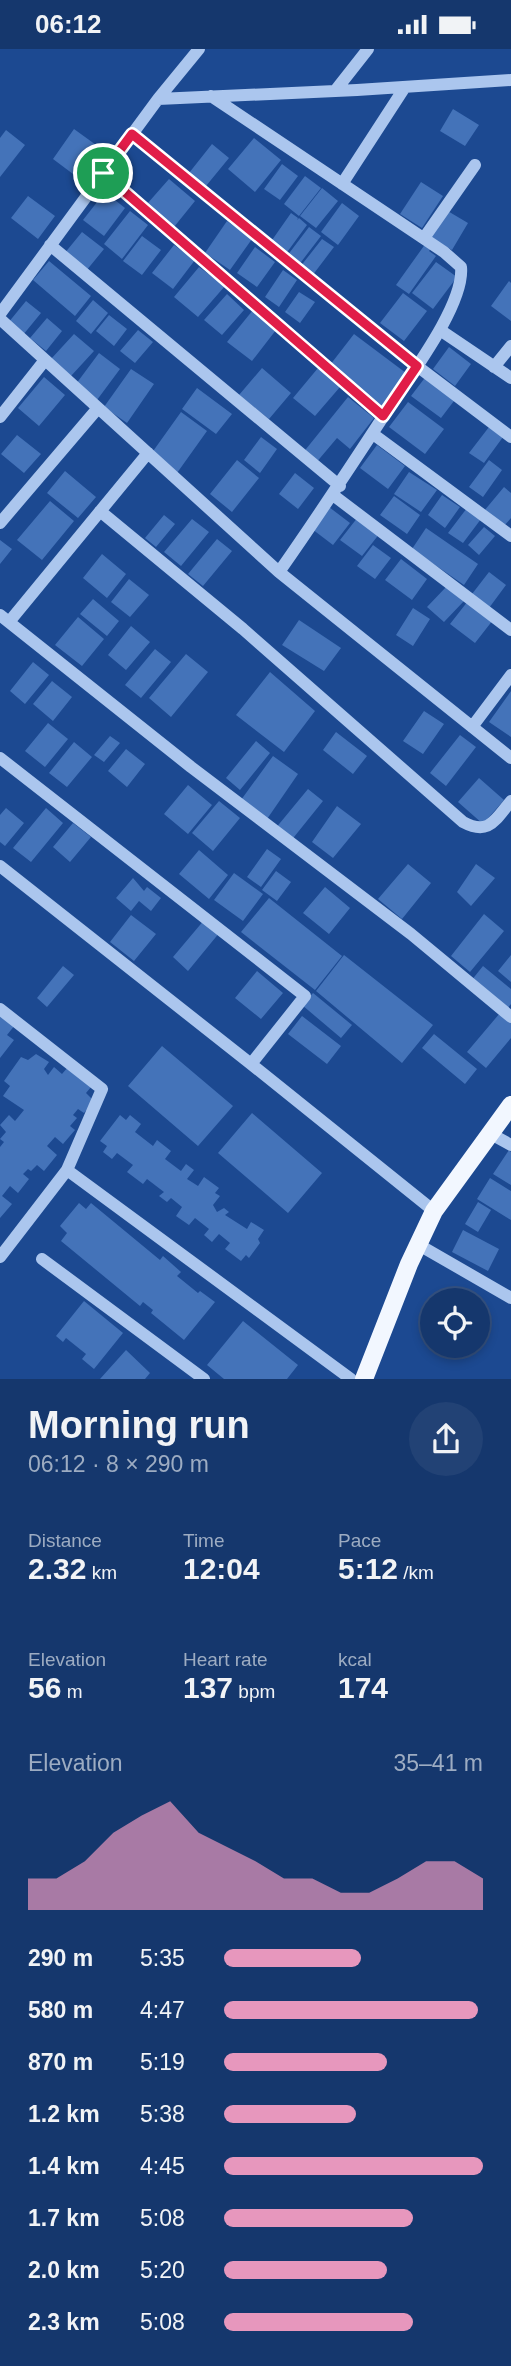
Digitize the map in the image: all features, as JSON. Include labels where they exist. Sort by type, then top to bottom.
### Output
[{"type":"main road","points":[[363,1379],[434,1211],[511,1105]]},
{"type":"street","points":[[0,314],[158,99],[199,49]]},
{"type":"street","points":[[335,91],[368,49]]},
{"type":"street","points":[[158,99],[511,80]]},
{"type":"street","points":[[342,184],[405,87]]},
{"type":"street","points":[[211,96],[424,238],[461,267],[462,278],[440,330],[337,490],[279,572]]},
{"type":"street","points":[[132,134],[417,366],[511,437]]},
{"type":"street","points":[[424,238],[475,165]]},
{"type":"street","points":[[103,173],[383,416]]},
{"type":"street","points":[[50,245],[337,490],[511,630]]},
{"type":"street","points":[[0,319],[279,572],[511,758]]},
{"type":"street","points":[[440,330],[511,378]]},
{"type":"street","points":[[494,367],[511,346]]},
{"type":"street","points":[[0,417],[46,360]]},
{"type":"street","points":[[0,523],[98,408]]},
{"type":"street","points":[[373,434],[511,536]]},
{"type":"street","points":[[148,453],[4,619],[211,783],[411,935],[511,1017]]},
{"type":"street","points":[[100,511],[243,629],[463,821],[473,827],[483,828],[491,824],[511,801]]},
{"type":"street","points":[[472,727],[511,675]]},
{"type":"street","points":[[0,758],[305,996],[251,1064]]},
{"type":"street","points":[[0,866],[434,1211]]},
{"type":"street","points":[[0,1009],[102,1089],[67,1170],[0,1257]]},
{"type":"street","points":[[491,1134],[511,1145]]},
{"type":"street","points":[[67,1170],[351,1379]]},
{"type":"street","points":[[419,1245],[511,1298]]},
{"type":"street","points":[[42,1259],[204,1379]]},
{"type":"building","points":[[453,109],[479,125],[465,146],[440,131]]},
{"type":"building","points":[[74,129],[103,150],[81,180],[53,159]]},
{"type":"building","points":[[6,130],[25,145],[0,177],[0,138]]},
{"type":"building","points":[[254,138],[281,160],[255,192],[228,169]]},
{"type":"building","points":[[212,144],[229,158],[206,186],[189,173]]},
{"type":"building","points":[[282,164],[298,176],[280,200],[264,189]]},
{"type":"building","points":[[305,176],[321,188],[299,216],[284,204]]},
{"type":"building","points":[[169,179],[195,201],[174,227],[147,204]]},
{"type":"building","points":[[421,182],[443,196],[422,228],[400,214]]},
{"type":"building","points":[[322,188],[338,201],[316,228],[300,216]]},
{"type":"building","points":[[105,192],[125,208],[104,236],[83,220]]},
{"type":"building","points":[[28,196],[55,216],[38,239],[11,218]]},
{"type":"building","points":[[342,203],[359,216],[338,245],[321,232]]},
{"type":"building","points":[[446,210],[468,223],[452,250],[430,237]]},
{"type":"building","points":[[130,211],[148,225],[122,259],[104,244]]},
{"type":"building","points":[[291,213],[307,225],[285,255],[270,243]]},
{"type":"building","points":[[227,221],[252,239],[230,270],[205,253]]},
{"type":"building","points":[[309,227],[321,236],[298,266],[287,256]]},
{"type":"building","points":[[82,232],[104,249],[86,271],[64,254]]},
{"type":"building","points":[[142,236],[161,250],[142,275],[123,261]]},
{"type":"building","points":[[322,239],[334,247],[312,276],[300,267]]},
{"type":"building","points":[[426,243],[432,247],[429,251],[436,256],[409,294],[396,285]]},
{"type":"building","points":[[174,245],[195,260],[173,289],[152,273]]},
{"type":"building","points":[[255,247],[275,262],[257,287],[237,273]]},
{"type":"building","points":[[49,261],[91,296],[75,316],[33,280]]},
{"type":"building","points":[[436,262],[457,277],[433,309],[412,293]]},
{"type":"building","points":[[199,267],[225,286],[198,317],[174,297]]},
{"type":"building","points":[[283,270],[297,280],[279,307],[265,297]]},
{"type":"building","points":[[509,281],[511,283],[511,321],[491,306]]},
{"type":"building","points":[[299,292],[315,302],[300,323],[285,312]]},
{"type":"building","points":[[403,293],[427,311],[404,341],[380,323]]},
{"type":"building","points":[[227,294],[244,310],[222,335],[204,320]]},
{"type":"building","points":[[93,300],[108,313],[91,334],[76,321]]},
{"type":"building","points":[[26,301],[41,313],[23,335],[8,323]]},
{"type":"building","points":[[253,310],[276,330],[252,361],[227,342]]},
{"type":"building","points":[[109,315],[127,329],[114,346],[96,331]]},
{"type":"building","points":[[47,318],[62,331],[46,351],[30,338]]},
{"type":"building","points":[[138,330],[153,342],[135,363],[120,351]]},
{"type":"building","points":[[74,334],[94,351],[71,376],[51,359]]},
{"type":"building","points":[[354,334],[406,373],[382,406],[330,365]]},
{"type":"building","points":[[449,347],[471,364],[455,386],[433,369]]},
{"type":"building","points":[[99,353],[120,369],[97,400],[76,384]]},
{"type":"building","points":[[262,368],[291,393],[269,419],[239,395]]},
{"type":"building","points":[[318,368],[340,387],[315,416],[293,398]]},
{"type":"building","points":[[131,369],[154,384],[127,423],[104,407]]},
{"type":"building","points":[[427,375],[457,397],[441,418],[411,396]]},
{"type":"building","points":[[44,377],[65,395],[39,426],[18,408]]},
{"type":"building","points":[[197,388],[232,414],[216,434],[182,409]]},
{"type":"building","points":[[348,397],[374,418],[350,449],[337,438],[315,464],[302,454]]},
{"type":"building","points":[[408,402],[444,429],[425,454],[389,427]]},
{"type":"building","points":[[181,412],[207,431],[177,473],[151,454]]},
{"type":"building","points":[[489,427],[503,437],[484,463],[469,453]]},
{"type":"building","points":[[17,435],[41,454],[24,473],[1,454]]},
{"type":"building","points":[[261,437],[277,449],[260,473],[244,460]]},
{"type":"building","points":[[377,445],[405,466],[388,489],[360,468]]},
{"type":"building","points":[[237,460],[259,478],[232,512],[210,494]]},
{"type":"building","points":[[489,460],[502,470],[483,497],[469,487]]},
{"type":"building","points":[[65,471],[96,497],[78,518],[47,493]]},
{"type":"building","points":[[409,472],[437,490],[421,512],[394,494]]},
{"type":"building","points":[[295,473],[314,488],[298,509],[279,494]]},
{"type":"building","points":[[504,487],[511,493],[511,518],[503,527],[484,511]]},
{"type":"building","points":[[442,495],[460,507],[445,528],[428,515]]},
{"type":"building","points":[[394,496],[420,515],[407,534],[380,515]]},
{"type":"building","points":[[50,501],[74,521],[42,560],[17,540]]},
{"type":"building","points":[[329,507],[350,523],[333,545],[312,529]]},
{"type":"building","points":[[467,508],[481,519],[463,543],[448,533]]},
{"type":"building","points":[[164,515],[175,524],[156,547],[145,538]]},
{"type":"building","points":[[358,517],[380,533],[362,556],[340,540]]},
{"type":"building","points":[[192,519],[209,532],[181,566],[164,552]]},
{"type":"building","points":[[484,527],[495,536],[479,555],[468,545]]},
{"type":"building","points":[[426,528],[478,564],[464,585],[412,549]]},
{"type":"building","points":[[217,539],[232,551],[203,586],[188,574]]},
{"type":"building","points":[[0,540],[12,549],[0,564]]},
{"type":"building","points":[[373,545],[391,558],[375,579],[357,566]]},
{"type":"building","points":[[102,554],[126,574],[107,598],[83,578]]},
{"type":"building","points":[[401,559],[427,579],[412,600],[385,580]]},
{"type":"building","points":[[489,572],[506,585],[489,608],[472,594]]},
{"type":"building","points":[[129,579],[149,595],[130,617],[111,602]]},
{"type":"building","points":[[447,586],[464,601],[444,622],[427,607]]},
{"type":"building","points":[[93,599],[119,621],[107,636],[80,614]]},
{"type":"building","points":[[468,601],[493,620],[475,643],[450,624]]},
{"type":"building","points":[[413,608],[430,619],[413,646],[396,635]]},
{"type":"building","points":[[78,617],[104,639],[82,666],[55,645]]},
{"type":"building","points":[[299,620],[341,648],[324,671],[282,645]]},
{"type":"building","points":[[131,626],[150,642],[126,670],[108,655]]},
{"type":"building","points":[[155,649],[171,662],[141,698],[125,685]]},
{"type":"building","points":[[186,654],[208,672],[171,717],[149,698]]},
{"type":"building","points":[[33,662],[49,675],[25,704],[10,691]]},
{"type":"building","points":[[270,672],[315,711],[284,752],[236,715]]},
{"type":"building","points":[[52,681],[72,697],[53,721],[33,704]]},
{"type":"building","points":[[511,691],[511,737],[489,722]]},
{"type":"building","points":[[424,711],[444,724],[423,754],[403,741]]},
{"type":"building","points":[[48,723],[68,739],[45,767],[25,751]]},
{"type":"building","points":[[336,732],[367,756],[353,774],[323,750]]},
{"type":"building","points":[[460,735],[476,747],[446,786],[430,773]]},
{"type":"building","points":[[110,736],[120,743],[104,762],[94,755]]},
{"type":"building","points":[[256,741],[270,753],[240,790],[226,778]]},
{"type":"building","points":[[74,742],[92,757],[67,787],[49,773]]},
{"type":"building","points":[[126,749],[145,764],[127,787],[108,771]]},
{"type":"building","points":[[273,756],[298,774],[265,822],[241,800]]},
{"type":"building","points":[[479,778],[504,800],[483,824],[458,802]]},
{"type":"building","points":[[188,785],[212,805],[188,834],[164,814]]},
{"type":"building","points":[[308,789],[323,801],[290,842],[275,829]]},
{"type":"building","points":[[219,801],[240,818],[213,851],[192,833]]},
{"type":"building","points":[[337,806],[361,824],[333,858],[312,842]]},
{"type":"building","points":[[6,808],[24,823],[5,846],[0,842],[0,815]]},
{"type":"building","points":[[46,808],[63,823],[31,862],[13,848]]},
{"type":"building","points":[[73,823],[91,837],[70,862],[53,847]]},
{"type":"building","points":[[267,849],[281,859],[261,887],[247,877]]},
{"type":"building","points":[[199,850],[228,875],[209,899],[179,874]]},
{"type":"building","points":[[408,864],[431,883],[402,919],[378,899]]},
{"type":"building","points":[[476,864],[495,878],[471,906],[457,892]]},
{"type":"building","points":[[276,871],[291,882],[277,901],[262,890]]},
{"type":"building","points":[[234,873],[263,894],[243,921],[214,900]]},
{"type":"building","points":[[133,878],[144,891],[147,887],[161,898],[151,911],[139,901],[131,911],[116,898]]},
{"type":"building","points":[[325,887],[350,908],[329,934],[303,913]]},
{"type":"building","points":[[269,898],[342,956],[315,990],[241,932]]},
{"type":"building","points":[[484,914],[504,931],[470,972],[451,956]]},
{"type":"building","points":[[131,915],[156,934],[134,961],[110,942]]},
{"type":"building","points":[[205,919],[220,932],[188,971],[173,957]]},
{"type":"building","points":[[344,955],[433,1025],[402,1063],[316,991]]},
{"type":"building","points":[[511,955],[511,982],[498,971]]},
{"type":"building","points":[[63,966],[74,975],[47,1007],[37,998]]},
{"type":"building","points":[[483,966],[511,989],[511,1004],[506,1010],[471,981]]},
{"type":"building","points":[[257,971],[283,993],[261,1019],[235,998]]},
{"type":"building","points":[[313,993],[352,1025],[341,1038],[302,1005]]},
{"type":"building","points":[[500,1013],[511,1022],[511,1038],[486,1068],[467,1052]]},
{"type":"building","points":[[0,1014],[15,1025],[7,1035],[14,1040],[0,1058]]},
{"type":"building","points":[[302,1016],[341,1046],[327,1064],[288,1034]]},
{"type":"building","points":[[434,1034],[477,1069],[465,1084],[422,1048]]},
{"type":"building","points":[[162,1046],[233,1106],[198,1146],[128,1086]]},
{"type":"building","points":[[36,1054],[49,1062],[44,1069],[48,1075],[54,1067],[62,1074],[68,1067],[91,1087],[86,1093],[94,1101],[84,1113],[78,1109],[73,1115],[77,1118],[70,1126],[75,1130],[63,1144],[55,1137],[47,1146],[57,1155],[44,1171],[37,1165],[31,1171],[28,1169],[23,1174],[29,1179],[18,1193],[10,1186],[2,1196],[12,1204],[0,1218],[0,1147],[4,1142],[0,1139],[6,1132],[0,1125],[9,1115],[15,1121],[24,1110],[3,1096],[10,1086],[4,1081],[21,1057],[28,1060]]},
{"type":"building","points":[[252,1113],[322,1173],[288,1213],[218,1153]]},
{"type":"building","points":[[120,1115],[126,1120],[130,1115],[141,1124],[135,1132],[153,1146],[157,1140],[171,1151],[165,1159],[181,1171],[186,1164],[194,1170],[187,1179],[198,1186],[204,1177],[219,1188],[215,1193],[220,1196],[213,1205],[217,1212],[224,1208],[229,1212],[225,1215],[247,1229],[251,1222],[264,1230],[258,1239],[260,1243],[249,1258],[246,1255],[241,1261],[225,1249],[230,1243],[219,1234],[212,1242],[204,1235],[209,1229],[195,1218],[189,1225],[176,1216],[182,1207],[171,1198],[167,1202],[159,1196],[164,1192],[147,1179],[143,1184],[127,1172],[133,1165],[117,1153],[112,1159],[103,1152],[107,1146],[100,1141]]},
{"type":"building","points":[[509,1150],[511,1152],[511,1185],[493,1174]]},
{"type":"building","points":[[490,1178],[511,1191],[511,1220],[477,1199]]},
{"type":"building","points":[[478,1202],[491,1210],[478,1232],[465,1224]]},
{"type":"building","points":[[79,1203],[86,1209],[91,1203],[160,1260],[163,1256],[181,1272],[177,1276],[198,1293],[200,1291],[215,1302],[184,1340],[151,1313],[153,1310],[143,1302],[140,1306],[61,1241],[67,1233],[60,1226]]},
{"type":"building","points":[[463,1230],[499,1249],[488,1271],[452,1252]]},
{"type":"building","points":[[84,1301],[123,1333],[94,1369],[82,1359],[86,1354],[66,1338],[63,1342],[56,1336]]},
{"type":"building","points":[[243,1321],[298,1365],[287,1379],[224,1379],[207,1365]]},
{"type":"building","points":[[126,1350],[150,1373],[145,1379],[100,1379]]},
{"type":"route","points":[[132,134],[417,366],[383,416],[173,234],[103,173],[132,134]]}]
